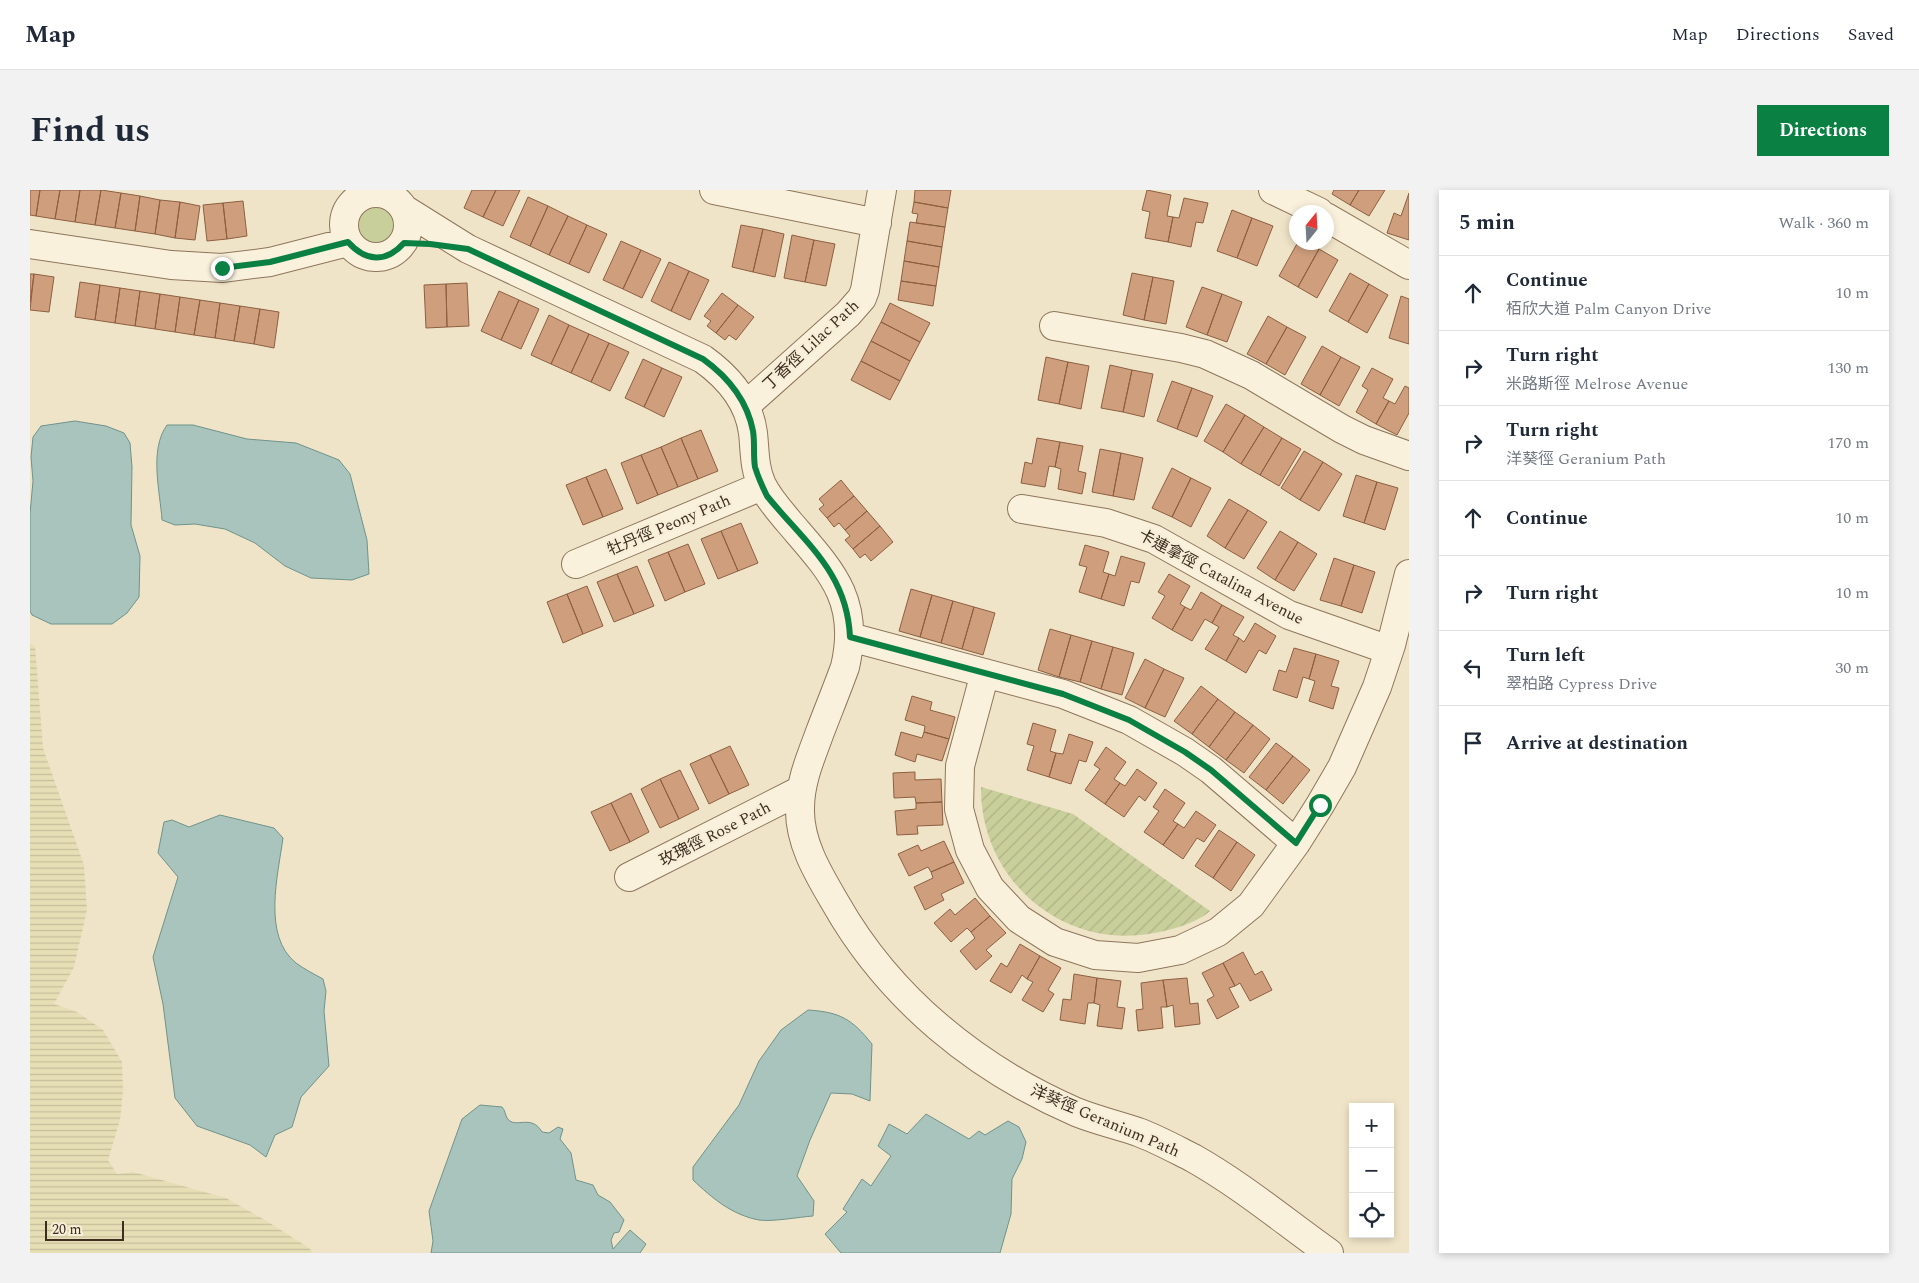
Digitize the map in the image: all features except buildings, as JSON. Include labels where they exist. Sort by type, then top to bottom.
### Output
[{"type":"street","points":[[714,190],[876,223]]},
{"type":"street","name":"丁香徑 Lilac Path","points":[[745,406],[856,306],[866,290],[882,190]]},
{"type":"street","points":[[1273,190],[1305,205]]},
{"type":"street","points":[[358,193],[385,194],[396,199],[404,208],[408,220],[408,232],[404,243],[397,251],[387,256],[376,258],[360,253],[348,242],[344,233],[343,222],[346,212],[358,193]]},
{"type":"street","name":"洋葵徑 Geranium Path","points":[[404,208],[468,249],[703,359],[719,370],[732,385],[745,406],[753,432],[755,465],[762,486],[777,508],[831,572],[845,603],[850,637],[845,667],[805,772],[801,790],[802,830],[807,848],[843,917],[890,979],[945,1034],[1009,1078],[1043,1097],[1078,1113],[1139,1133],[1194,1159],[1329,1253]]},
{"type":"street","points":[[1334,222],[1409,265]]},
{"type":"street","points":[[30,244],[171,265],[222,268],[270,262],[348,242]]},
{"type":"street","name":"洋葵徑 Geranium Path","points":[[404,243],[468,249]]},
{"type":"street","points":[[1054,326],[1181,348],[1205,354],[1250,374],[1342,429],[1364,440],[1409,456]]},
{"type":"street","name":"牡丹徑 Peony Path","points":[[576,564],[762,486]]},
{"type":"street","name":"卡連拿徑 Catalina Avenue","points":[[1022,509],[1106,523],[1130,530],[1176,550],[1289,615],[1389,650]]},
{"type":"street","points":[[985,673],[960,766],[959,809],[970,850],[990,888],[1019,919],[1055,942],[1095,955],[1130,958],[1180,950],[1218,932],[1251,905],[1296,843],[1342,767],[1378,687],[1409,574]]},
{"type":"street","points":[[850,637],[1063,694],[1129,720],[1211,770],[1296,843]]},
{"type":"street","name":"玫瑰徑 Rose Path","points":[[629,878],[801,790]]},
{"type":"shaded area","points":[[30,644],[35,646],[43,748],[84,865],[87,910],[74,967],[54,1004],[77,1012],[103,1030],[122,1062],[123,1091],[120,1120],[108,1160],[117,1174],[133,1172],[226,1198],[265,1220],[309,1248],[313,1253],[30,1253]]},
{"type":"green space","points":[[376,207],[388,213],[394,225],[388,237],[376,243],[364,237],[358,225],[364,213]]},
{"type":"green space","points":[[981,787],[1073,814],[1210,911],[1198,919],[1176,928],[1154,933],[1120,936],[1088,931],[1059,919],[1033,901],[1011,878],[995,851],[984,820]]},
{"type":"water","points":[[75,421],[106,426],[124,433],[130,443],[132,467],[131,525],[140,556],[139,597],[127,613],[112,624],[51,624],[32,615],[30,611],[30,514],[33,481],[31,457],[33,437],[41,426]]},
{"type":"water","points":[[167,425],[193,425],[247,439],[296,443],[339,460],[350,474],[367,540],[369,574],[352,580],[311,578],[285,566],[255,543],[225,529],[195,524],[175,525],[162,520],[157,458],[158,446]]},
{"type":"water","points":[[220,815],[274,828],[283,838],[275,904],[279,937],[285,951],[296,963],[323,979],[326,991],[324,1011],[329,1066],[301,1097],[292,1127],[275,1135],[266,1157],[250,1145],[197,1126],[175,1098],[163,1004],[153,957],[178,877],[158,853],[164,822],[172,820],[189,827]]},
{"type":"water","points":[[808,1010],[829,1013],[845,1018],[858,1028],[872,1044],[870,1101],[852,1094],[831,1093],[810,1140],[797,1176],[814,1201],[813,1216],[771,1220],[749,1218],[723,1205],[700,1187],[693,1180],[693,1167],[739,1105],[759,1061],[781,1030]]},
{"type":"water","points":[[480,1105],[502,1107],[510,1121],[514,1123],[533,1123],[542,1132],[549,1133],[558,1127],[563,1129],[560,1139],[571,1153],[576,1180],[593,1185],[598,1195],[610,1202],[624,1220],[619,1232],[614,1233],[611,1240],[613,1249],[630,1230],[646,1244],[640,1253],[431,1253],[433,1241],[429,1211],[462,1119]]},
{"type":"water","points":[[926,1114],[969,1139],[979,1131],[985,1135],[1008,1121],[1019,1127],[1026,1142],[1022,1159],[1012,1179],[1011,1214],[1000,1253],[841,1253],[825,1234],[847,1212],[843,1209],[862,1179],[871,1186],[891,1156],[878,1146],[889,1124],[907,1134]]},
{"type":"route","points":[[222,268],[270,262],[348,242],[355,250],[365,256],[376,258],[387,256],[397,251],[404,243],[468,249],[703,359],[719,370],[732,385],[742,401],[749,416],[753,432],[755,465],[760,482],[767,496],[831,572],[845,603],[850,637],[1063,694],[1129,720],[1185,752],[1211,770],[1296,843],[1320,805]]}]
